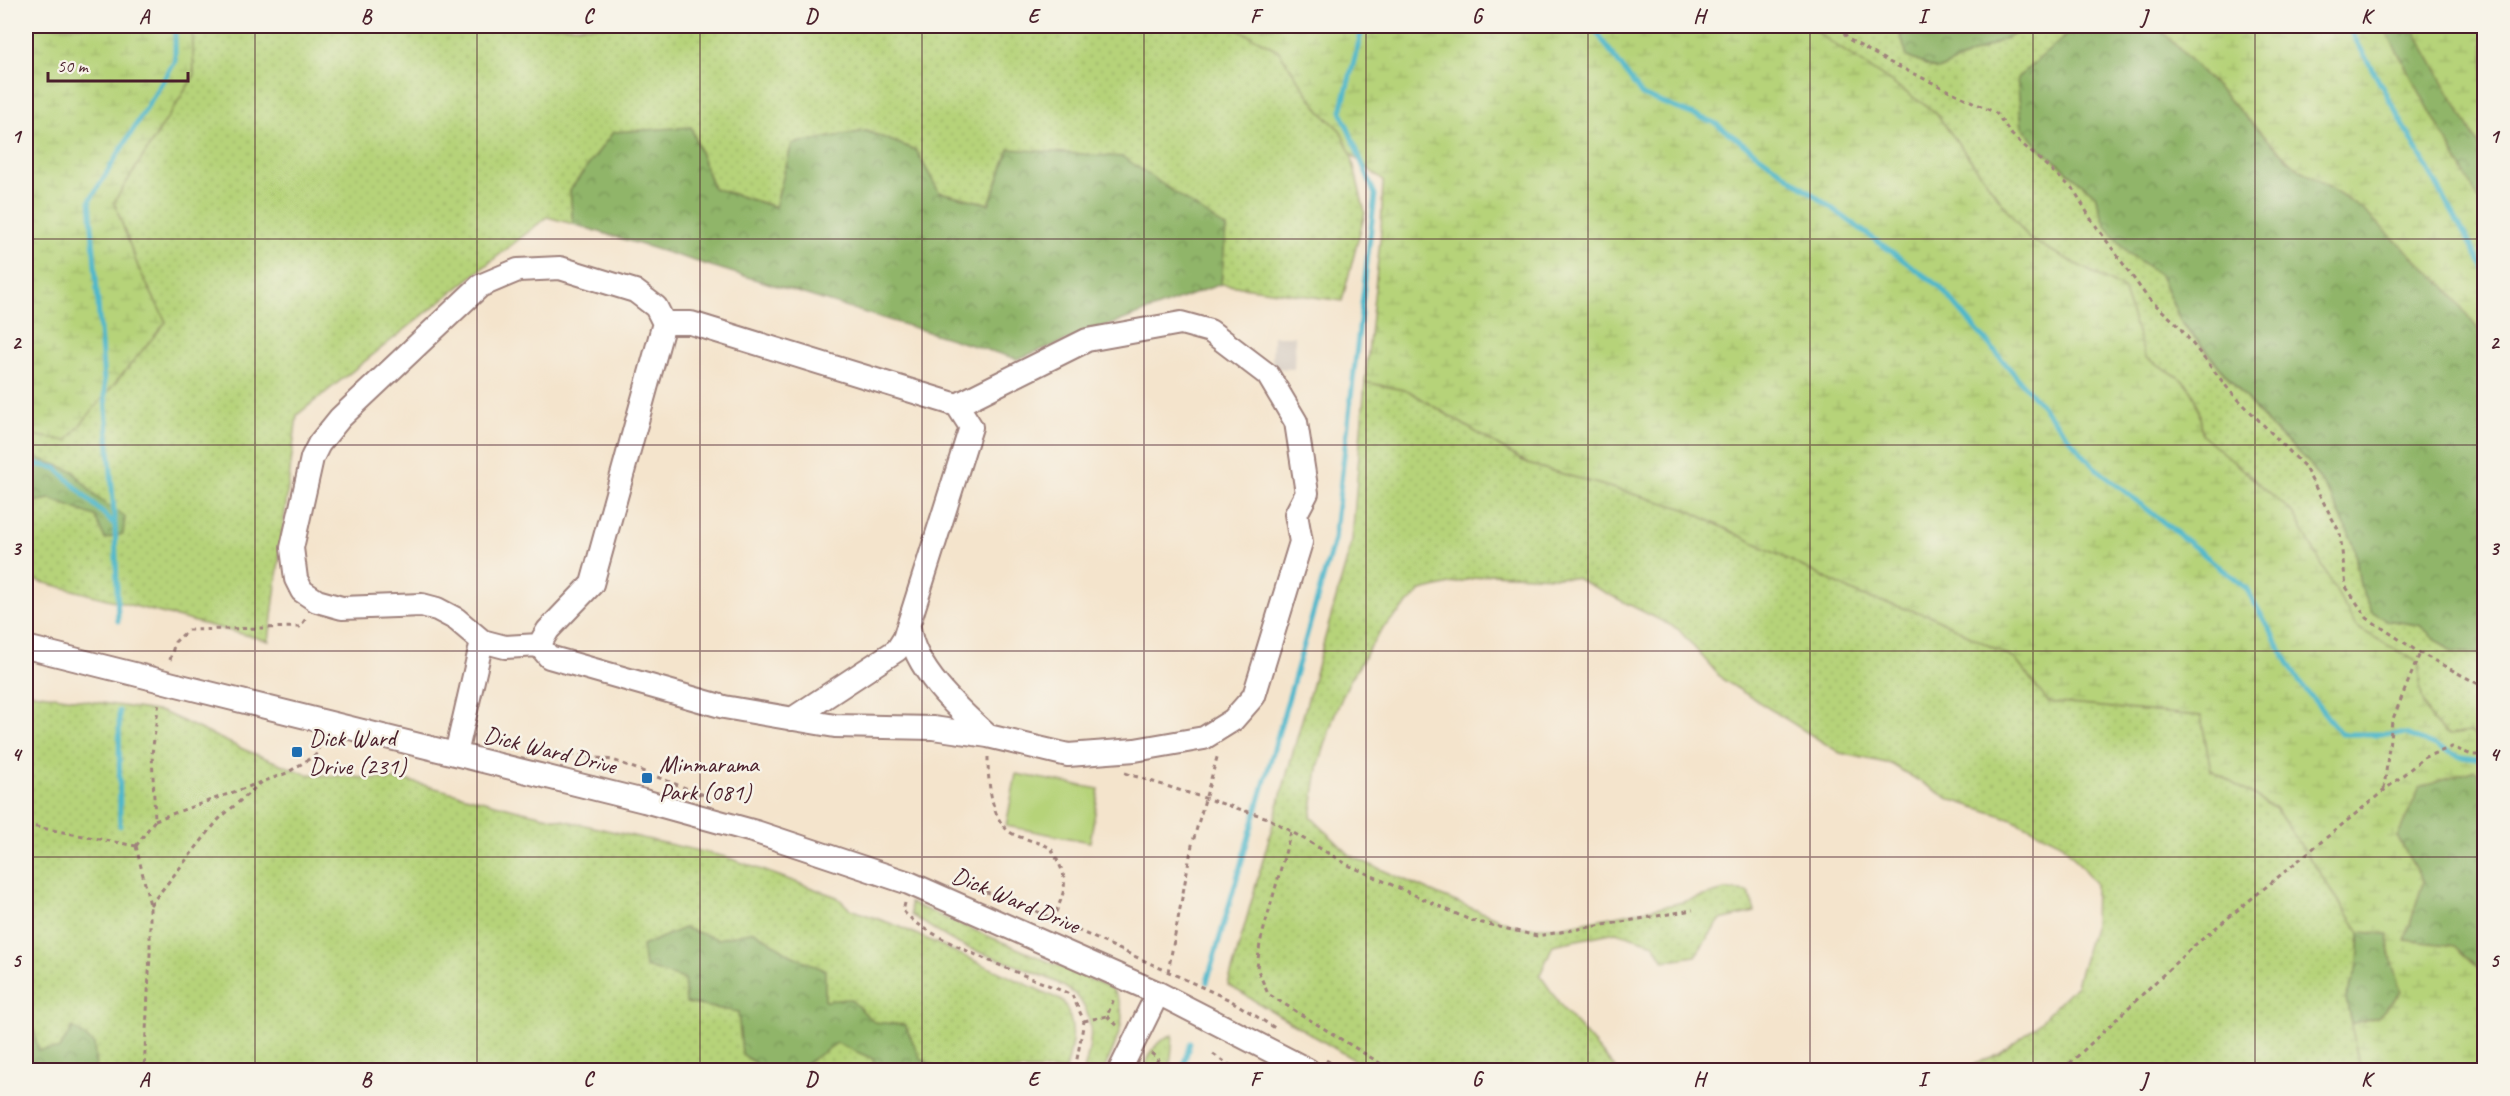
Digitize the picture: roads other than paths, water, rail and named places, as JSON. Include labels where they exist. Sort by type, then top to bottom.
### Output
[{"type":"street","points":[[560,268],[635,291],[656,307],[664,323],[592,585],[548,630],[539,645],[505,646],[482,641],[456,619],[438,609],[422,605],[342,608],[317,601],[302,591],[296,579],[292,548],[312,458],[319,444],[340,418],[480,286],[518,270],[560,268]]},
{"type":"street","points":[[664,323],[691,323],[957,405],[971,427],[909,627],[897,650],[792,719]]},
{"type":"street","points":[[539,645],[549,657],[724,707],[836,726],[933,728],[988,736],[1068,755],[1135,750],[1204,738],[1245,709],[1254,696],[1301,542],[1296,514],[1307,493],[1296,422],[1268,375],[1210,332],[1181,323],[1087,340],[957,405]]},
{"type":"street","points":[[909,627],[915,653],[932,678],[988,736]]},
{"type":"street","points":[[456,754],[482,641]]},
{"type":"street","name":"Dick Ward Drive","points":[[26,647],[162,687],[456,754],[756,832],[911,884],[1158,993],[1308,1071]]},
{"type":"street","points":[[1120,1071],[1158,993]]},
{"type":"waterway","points":[[115,525],[90,200],[175,61],[175,26]]},
{"type":"waterway","points":[[1207,982],[1334,540],[1375,195],[1341,111],[1363,26]]},
{"type":"waterway","points":[[1592,26],[1642,95],[1715,123],[1940,287],[2093,466],[2246,588],[2298,680],[2341,734],[2406,734],[2461,757],[2484,760]]},
{"type":"waterway","points":[[2348,26],[2484,269]]},
{"type":"waterway","points":[[26,462],[56,468],[115,525],[118,621]]},
{"type":"waterway","points":[[119,711],[120,826]]},
{"type":"waterway","points":[[1182,1070],[1190,1043]]},
{"type":"place","name":"Dick Ward Drive (231)","points":[[297,752]]},
{"type":"place","name":"Minmarama Park (081)","points":[[647,778]]}]
